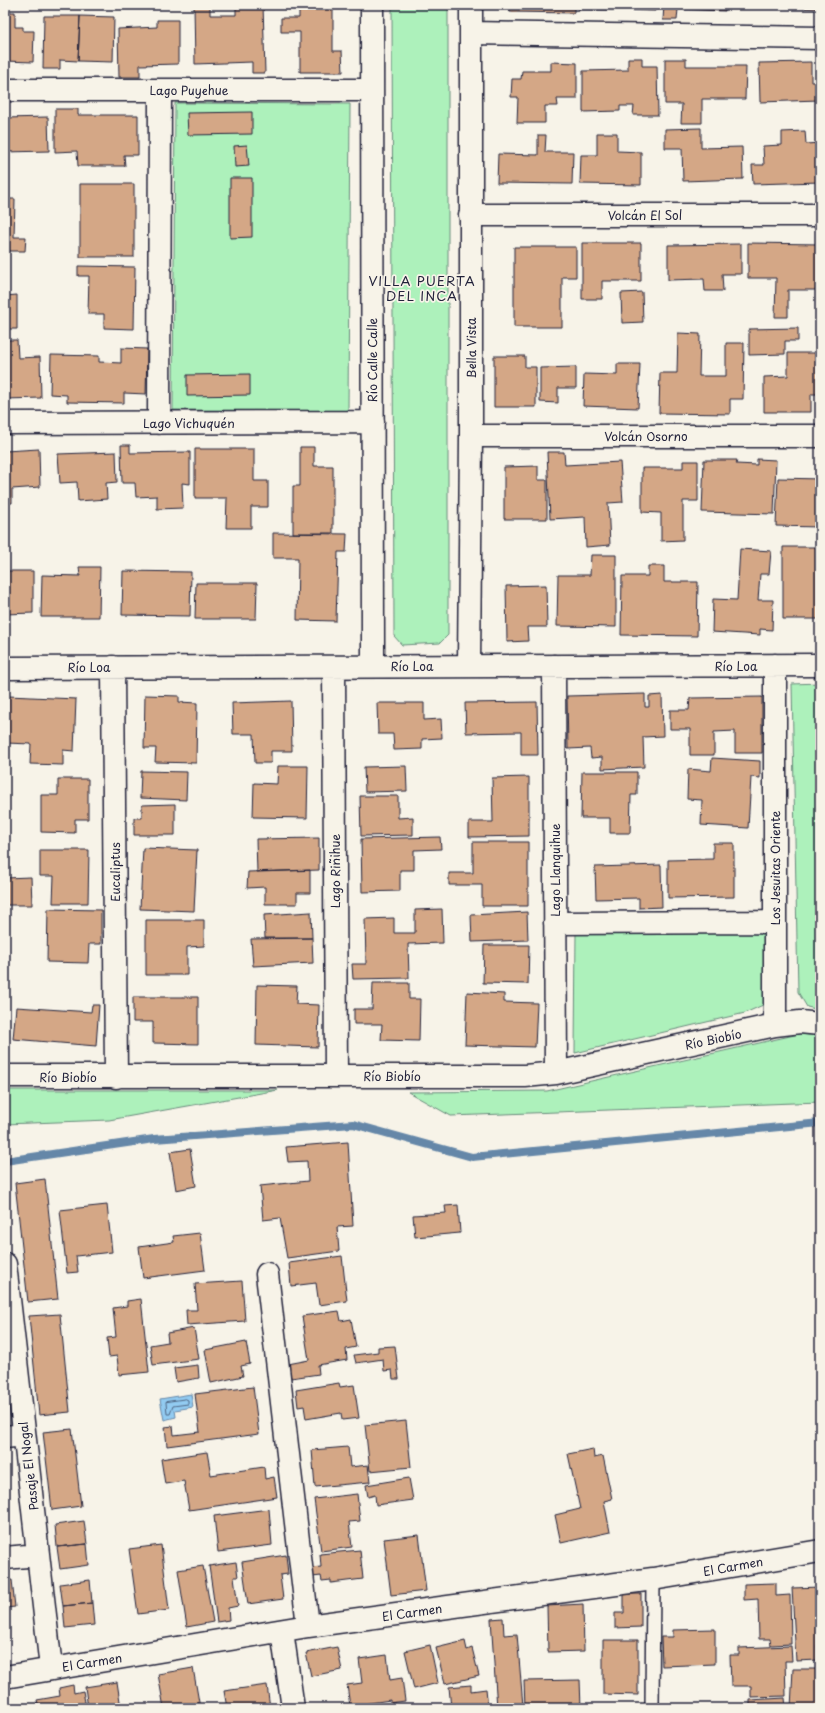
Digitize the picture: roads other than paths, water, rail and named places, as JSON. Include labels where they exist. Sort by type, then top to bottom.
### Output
[{"type":"street","name":"Río Calle Calle","points":[[372,5],[373,666]]},
{"type":"street","name":"Bella Vista","points":[[469,666],[471,436],[470,5]]},
{"type":"street","points":[[471,33],[820,38]]},
{"type":"street","name":"Lago Puyehue","points":[[5,90],[372,90]]},
{"type":"street","points":[[159,423],[160,90]]},
{"type":"street","name":"Volcán El Sol","points":[[470,215],[820,215]]},
{"type":"street","name":"Lago Vichuquén","points":[[5,423],[373,422]]},
{"type":"street","name":"Volcán Osorno","points":[[471,436],[820,436]]},
{"type":"street","name":"Los Jesuitas Oriente","points":[[774,1025],[775,665]]},
{"type":"street","name":"Río Loa","points":[[5,668],[820,665]]},
{"type":"street","name":"Lago Llanquihue","points":[[554,666],[556,1073]]},
{"type":"street","name":"Eucaliptus","points":[[113,667],[116,1077]]},
{"type":"street","name":"Lago Riñihue","points":[[334,667],[336,1076]]},
{"type":"street","points":[[555,923],[775,922]]},
{"type":"street","points":[[774,1025],[800,1022],[820,1024]]},
{"type":"street","name":"Río Biobío","points":[[5,1076],[495,1077],[556,1073],[774,1025]]},
{"type":"street","name":"Pasaje El Nogal","points":[[5,1264],[15,1436],[38,1555],[51,1668]]},
{"type":"street","points":[[267,1274],[308,1626]]},
{"type":"street","name":"El Carmen","points":[[5,1677],[51,1668],[308,1626],[654,1579],[820,1551]]},
{"type":"street","points":[[5,1558],[38,1555]]},
{"type":"street","points":[[282,1631],[293,1708]]},
{"type":"lane","points":[[652,1708],[654,1579]]},
{"type":"water","points":[[191,1394],[193,1407],[175,1410],[176,1417],[164,1420],[160,1399]]},
{"type":"waterway","points":[[5,1161],[154,1139],[353,1124],[472,1157],[820,1123]]},
{"type":"district","name":"VILLA PUERTA DEL INCA","points":[[422,288]]}]
